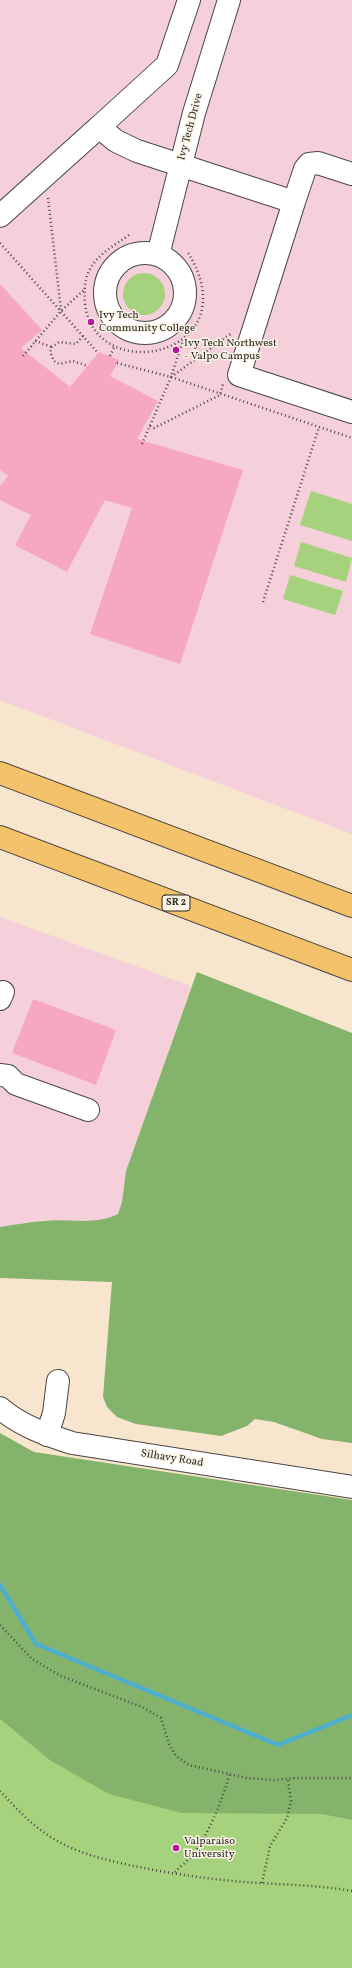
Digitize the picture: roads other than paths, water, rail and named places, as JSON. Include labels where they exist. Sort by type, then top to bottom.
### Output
[{"type":"highway","points":[[0,773],[352,906]]},
{"type":"highway","name":"SR 2","points":[[0,837],[352,970]]},
{"type":"street","points":[[2,211],[99,127],[167,65],[189,0]]},
{"type":"street","name":"Ivy Tech Drive","points":[[158,255],[198,99],[229,0]]},
{"type":"street","points":[[99,127],[116,141],[136,151],[294,202]]},
{"type":"street","points":[[352,174],[318,163],[309,164],[305,169],[239,375],[352,412]]},
{"type":"street","points":[[0,1075],[8,1076],[16,1084],[88,1110]]},
{"type":"street","points":[[47,1435],[55,1407],[58,1381]]},
{"type":"street","name":"Silhavy Road","points":[[0,1408],[28,1426],[47,1435],[72,1443],[108,1450],[352,1487]]},
{"type":"waterway","points":[[0,1585],[36,1644],[278,1745],[352,1715]]},
{"type":"place","name":"Ivy Tech Community College","points":[[91,322]]},
{"type":"place","name":"Ivy Tech Northwest - Valpo Campus","points":[[176,350]]},
{"type":"place","name":"Valparaiso University","points":[[176,1848]]}]
